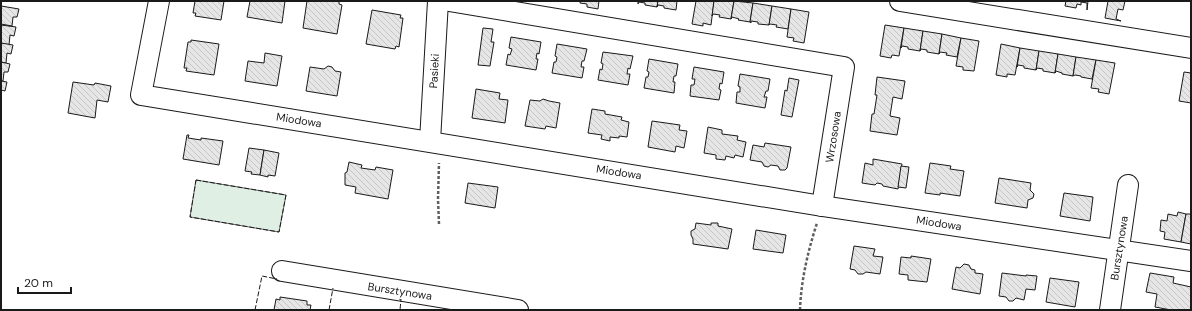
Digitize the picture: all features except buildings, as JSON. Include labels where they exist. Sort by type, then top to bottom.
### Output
[{"type":"street","name":"Miodowa","points":[[159,1],[141,95],[822,206],[1191,261]]},
{"type":"street","name":"Pasieki","points":[[430,141],[438,1]]},
{"type":"street","name":"Wrzosowa","points":[[449,1],[844,67],[822,206]]},
{"type":"street","points":[[900,1],[1191,48]]},
{"type":"street","name":"Bursztynowa","points":[[1110,310],[1128,185]]},
{"type":"street","name":"Bursztynowa","points":[[282,271],[414,302],[518,310]]},
{"type":"path","points":[[430,141],[438,155],[440,162],[438,199],[439,224]]},
{"type":"path","points":[[800,310],[802,286],[810,246],[822,206]]},
{"type":"green space","points":[[196,180],[286,195],[279,232],[190,217]]},
{"type":"fence","points":[[196,180],[286,195],[279,232],[190,217],[196,180]]},
{"type":"fence","points":[[255,310],[262,276],[277,279]]},
{"type":"fence","points":[[329,310],[333,288]]},
{"type":"fence","points":[[399,299],[401,299],[400,310]]}]
